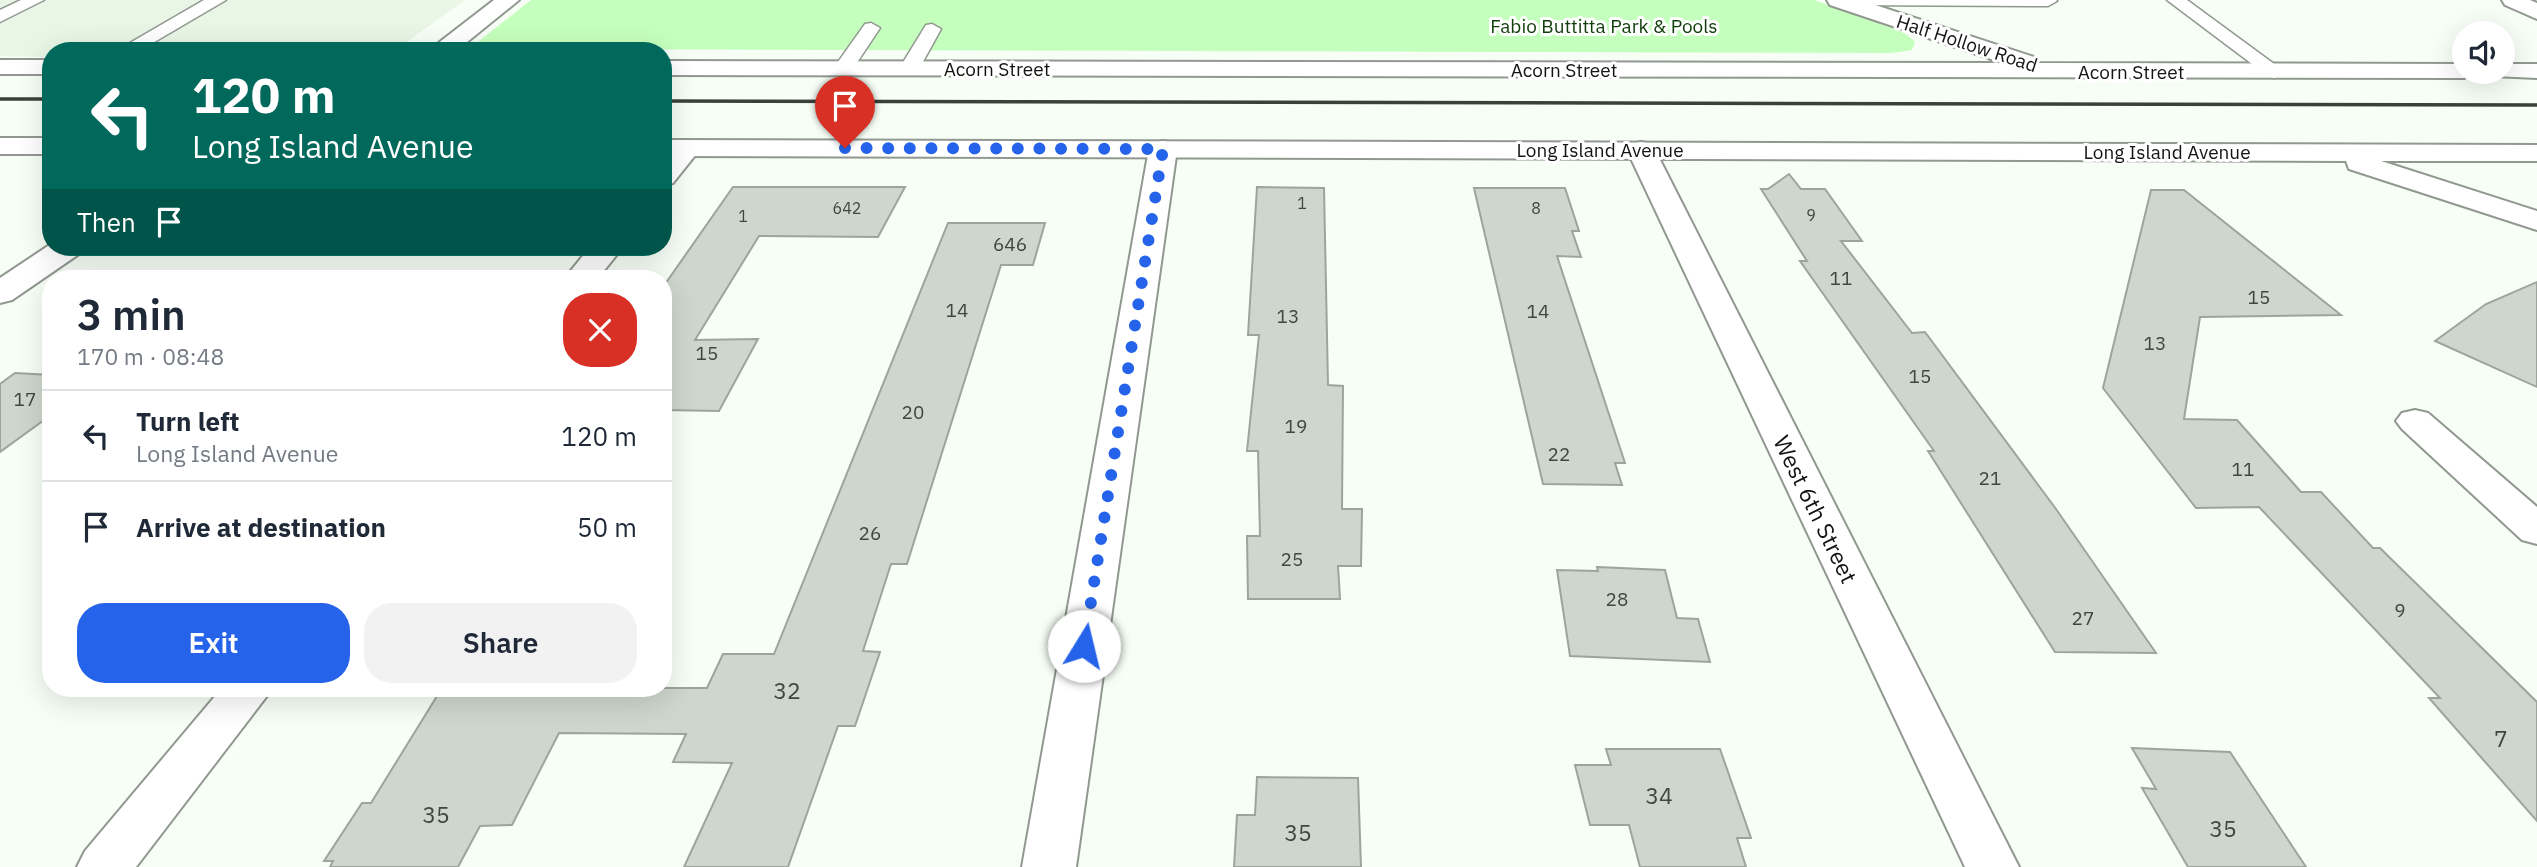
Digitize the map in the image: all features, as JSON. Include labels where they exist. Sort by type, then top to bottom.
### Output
[{"type":"street","points":[[452,42],[508,0]]},
{"type":"street","name":"Half Hollow Road","points":[[1839,0],[2057,72]]},
{"type":"street","points":[[2513,0],[2537,12]]},
{"type":"street","points":[[0,67],[42,67]]},
{"type":"street","name":"Acorn Street","points":[[672,68],[2452,71]]},
{"type":"street","points":[[2515,71],[2537,71]]},
{"type":"street","points":[[0,146],[42,146]]},
{"type":"street","name":"Long Island Avenue","points":[[675,148],[2537,153]]},
{"type":"street","points":[[1049,867],[1163,149]]},
{"type":"street","name":"West 6th Street","points":[[1641,150],[1992,867]]},
{"type":"street","points":[[2326,152],[2537,220]]},
{"type":"street","points":[[0,293],[55,256]]},
{"type":"street","points":[[588,270],[599,256]]},
{"type":"street","points":[[2415,421],[2537,530]]},
{"type":"street","points":[[104,867],[242,697]]},
{"type":"lane","points":[[0,17],[36,0]]},
{"type":"lane","points":[[141,42],[217,0]]},
{"type":"lane","points":[[1839,0],[2048,1]]},
{"type":"lane","points":[[2176,0],[2275,72]]},
{"type":"lane","points":[[2500,0],[2537,18]]},
{"type":"lane","points":[[843,69],[870,29]]},
{"type":"lane","points":[[909,69],[932,29]]},
{"type":"shaded area","points":[[0,0],[465,0],[407,42],[42,42],[42,57],[0,56]]},
{"type":"green space","name":"Fabio Buttitta Park & Pools","points":[[531,0],[1814,0],[1905,33],[1915,42],[1912,50],[1891,53],[672,50],[672,42],[478,42]]},
{"type":"building","points":[[1789,174],[1801,189],[1825,189],[1862,241],[1841,241],[1912,333],[1925,332],[2056,509],[2156,653],[2055,652],[1928,451],[1934,451],[1800,261],[1807,261],[1761,189],[1768,189]]},
{"type":"building","points":[[733,187],[905,187],[878,237],[759,236],[695,340],[758,339],[719,411],[672,410],[672,274]]},
{"type":"building","points":[[1257,187],[1324,188],[1328,385],[1343,386],[1342,509],[1362,509],[1361,566],[1338,566],[1340,599],[1248,599],[1247,536],[1260,536],[1258,451],[1247,451],[1259,335],[1248,335]]},
{"type":"building","points":[[1474,188],[1565,188],[1579,231],[1572,231],[1581,257],[1557,256],[1625,463],[1615,463],[1622,485],[1543,484]]},
{"type":"building","points":[[2151,190],[2184,190],[2341,315],[2200,317],[2184,419],[2237,420],[2301,492],[2321,492],[2373,548],[2380,548],[2537,702],[2537,821],[2429,698],[2440,698],[2259,507],[2196,508],[2103,388]]},
{"type":"building","points":[[948,223],[1045,223],[1033,265],[1001,265],[907,564],[891,564],[863,651],[880,652],[855,726],[838,726],[788,867],[684,867],[732,763],[673,762],[686,734],[559,733],[512,825],[480,826],[458,867],[330,867],[333,861],[324,861],[362,803],[371,803],[436,697],[672,697],[672,688],[707,688],[723,654],[774,654]]},
{"type":"building","points":[[2537,282],[2537,387],[2435,341],[2486,304]]},
{"type":"building","points":[[15,373],[42,374],[42,422],[0,452],[0,384]]},
{"type":"building","points":[[1597,567],[1665,570],[1677,618],[1698,619],[1710,662],[1570,656],[1557,570],[1598,571]]},
{"type":"building","points":[[2132,748],[2230,752],[2306,867],[2188,867],[2142,788],[2156,789]]},
{"type":"building","points":[[1606,749],[1720,749],[1751,838],[1737,838],[1746,867],[1640,867],[1629,825],[1590,825],[1575,765],[1611,765]]},
{"type":"building","points":[[1257,777],[1358,778],[1361,867],[1234,867],[1237,815],[1255,815]]},
{"type":"railway","points":[[0,99],[42,99]]},
{"type":"railway","points":[[672,101],[2537,105]]},
{"type":"route","points":[[845,148],[1163,149],[1084,646]]}]
